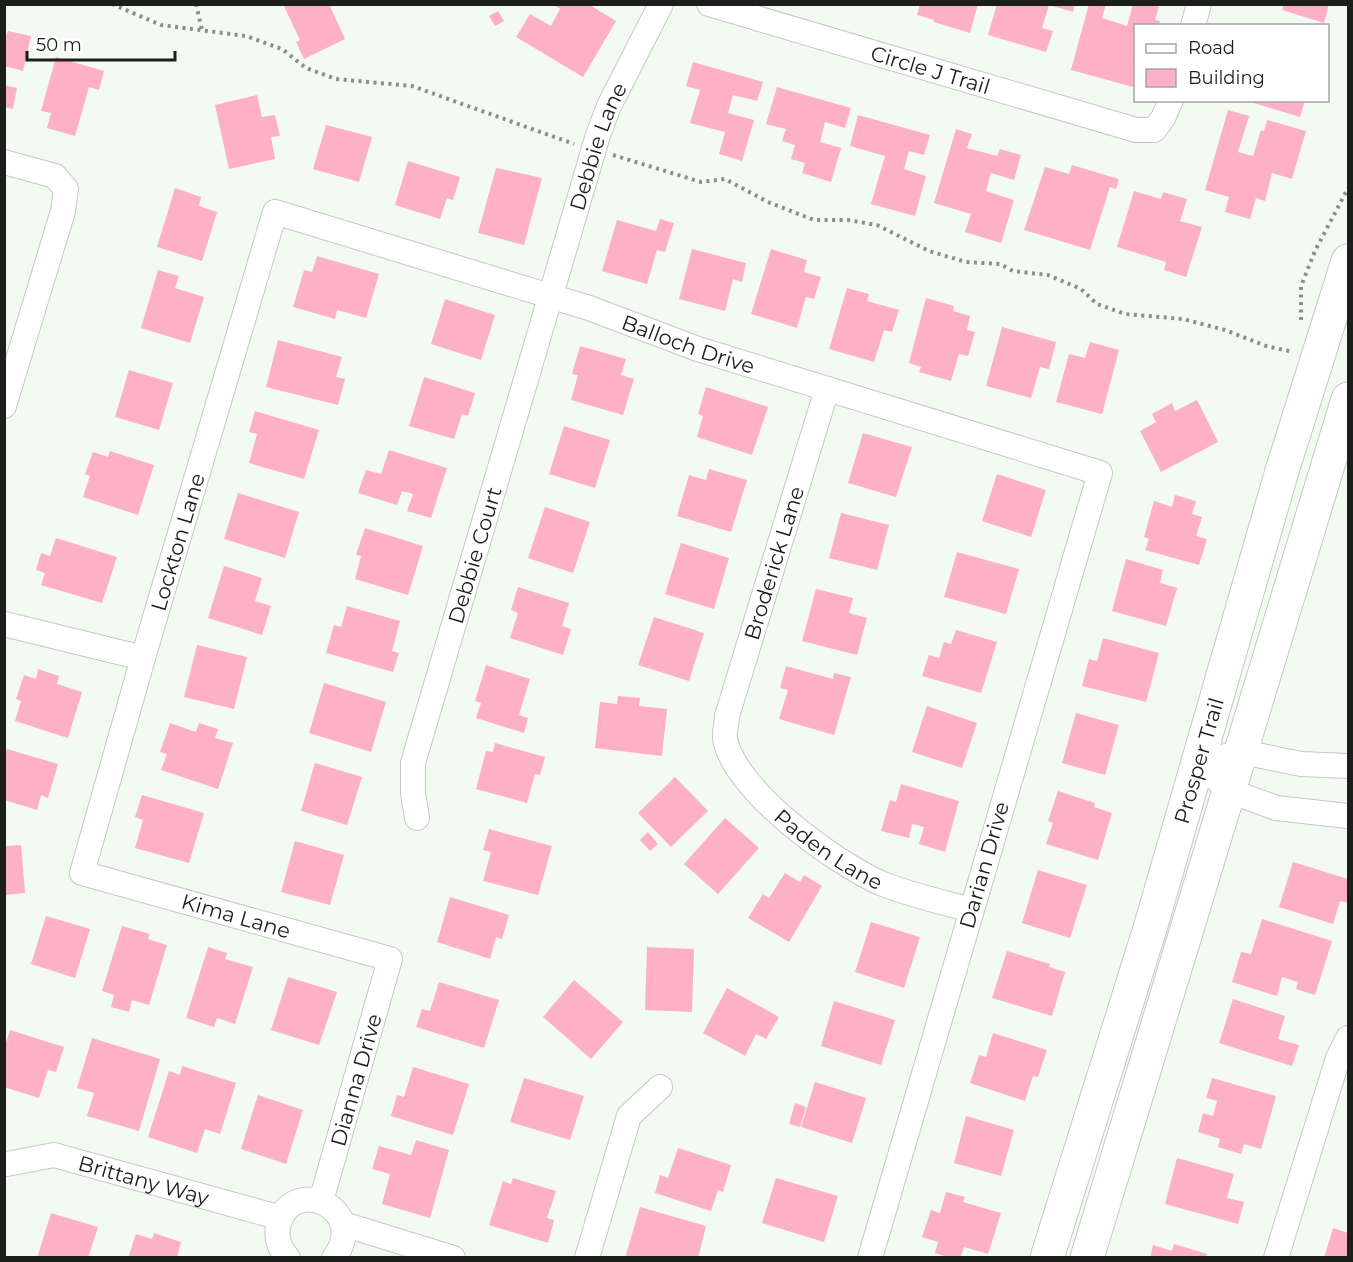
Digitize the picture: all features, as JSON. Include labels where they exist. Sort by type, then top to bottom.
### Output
[{"type":"main road","name":"Prosper Trail","points":[[1047,1257],[1151,925],[1282,471],[1348,261]]},
{"type":"main road","name":"Prosper Trail","points":[[1088,1257],[1348,399]]},
{"type":"street","name":"Debbie Lane","points":[[551,296],[609,106],[661,4]]},
{"type":"street","name":"Circle J Trail","points":[[709,4],[1136,130],[1154,130],[1163,118],[1169,102]]},
{"type":"street","points":[[1194,24],[1199,4]]},
{"type":"street","points":[[4,162],[55,176],[66,189],[63,211],[4,406]]},
{"type":"street","name":"Balloch Drive","points":[[276,212],[589,308],[698,349],[1101,473]]},
{"type":"street","name":"Lockton Lane","points":[[82,873],[143,658],[276,212]]},
{"type":"street","name":"Debbie Court","points":[[417,818],[413,793],[413,763],[551,296]]},
{"type":"street","name":"Broderick Lane","points":[[725,738],[727,716],[827,389]]},
{"type":"street","name":"Darian Drive","points":[[870,1257],[1101,473]]},
{"type":"street","points":[[4,624],[143,658]]},
{"type":"street","name":"Paden Lane","points":[[725,738],[734,762],[749,783],[770,806],[824,849],[883,883],[971,910]]},
{"type":"street","points":[[1198,763],[1242,752],[1301,764],[1348,766]]},
{"type":"street","points":[[1198,763],[1230,791],[1276,808],[1348,816]]},
{"type":"street","name":"Kima Lane","points":[[82,873],[390,959]]},
{"type":"street","name":"Dianna Drive","points":[[321,1201],[390,959]]},
{"type":"street","points":[[1276,1257],[1338,1058],[1348,1038]]},
{"type":"street","points":[[587,1257],[629,1116],[660,1087]]},
{"type":"street","name":"Brittany Way","points":[[7,1164],[54,1155],[280,1218]]},
{"type":"street","points":[[288,1257],[277,1240],[280,1218],[297,1202],[309,1199],[331,1206],[343,1224],[344,1237],[334,1257]]},
{"type":"street","points":[[343,1224],[453,1257]]},
{"type":"path","points":[[112,4],[162,25],[246,36],[282,49],[306,68],[336,79],[412,86],[594,150],[701,182],[725,179],[768,202],[814,220],[848,220],[877,225],[929,251],[966,262],[1000,264],[1013,271],[1048,275],[1081,289],[1097,304],[1125,314],[1183,319],[1225,330],[1266,346],[1303,354]]},
{"type":"path","points":[[196,4],[202,30]]},
{"type":"building","points":[[283,4],[329,4],[345,39],[304,59],[296,42],[300,40]]},
{"type":"building","points":[[553,4],[588,4],[616,21],[583,77],[516,37],[530,14],[551,26],[560,9]]},
{"type":"building","points":[[920,4],[978,4],[970,33],[917,15]]},
{"type":"building","points":[[997,4],[1075,4],[1073,12],[1049,5],[1042,28],[1053,31],[1046,52],[988,35]]},
{"type":"building","points":[[1089,4],[1106,4],[1102,18],[1127,26],[1133,4],[1149,4],[1159,7],[1155,20],[1160,21],[1159,24],[1134,24],[1133,87],[1071,70]]},
{"type":"building","points":[[1284,4],[1329,4],[1324,23],[1282,10]]},
{"type":"building","points":[[498,11],[504,21],[495,26],[489,16]]},
{"type":"building","points":[[8,31],[31,36],[23,71],[4,66],[4,41]]},
{"type":"building","points":[[56,57],[104,71],[99,90],[89,87],[75,136],[47,128],[51,113],[41,111]]},
{"type":"building","points":[[693,62],[763,82],[757,101],[733,95],[728,113],[754,120],[742,161],[719,154],[725,132],[690,123],[700,90],[686,86]]},
{"type":"building","points":[[4,85],[17,88],[13,109],[4,107]]},
{"type":"building","points":[[777,87],[851,108],[845,128],[825,122],[820,142],[841,148],[831,182],[802,173],[805,163],[791,159],[795,145],[782,141],[786,129],[766,124]]},
{"type":"building","points":[[257,95],[262,117],[275,115],[280,136],[271,137],[275,159],[229,169],[215,105]]},
{"type":"building","points":[[1250,102],[1305,102],[1300,117]]},
{"type":"building","points":[[1228,110],[1249,116],[1238,152],[1253,156],[1261,130],[1264,131],[1267,120],[1306,131],[1292,179],[1272,173],[1265,201],[1256,198],[1250,219],[1225,212],[1229,197],[1205,190]]},
{"type":"building","points":[[858,115],[930,135],[924,155],[909,151],[904,169],[926,176],[915,216],[871,204],[885,156],[850,146]]},
{"type":"building","points":[[326,125],[372,137],[359,182],[313,169]]},
{"type":"building","points":[[956,129],[972,134],[967,148],[997,156],[1000,149],[1021,155],[1014,180],[991,173],[986,191],[1014,200],[1001,243],[965,232],[971,214],[934,203]]},
{"type":"building","points":[[408,161],[460,177],[453,200],[447,198],[440,219],[395,205]]},
{"type":"building","points":[[1072,165],[1119,179],[1116,189],[1110,187],[1090,250],[1024,230],[1045,167],[1069,174]]},
{"type":"building","points":[[496,168],[542,178],[524,245],[478,233]]},
{"type":"building","points":[[175,188],[201,197],[199,206],[217,212],[202,261],[157,247]]},
{"type":"building","points":[[1134,191],[1161,199],[1163,192],[1187,199],[1180,221],[1202,227],[1186,277],[1164,270],[1166,262],[1117,247]]},
{"type":"building","points":[[660,219],[674,223],[665,252],[657,250],[647,284],[602,271],[617,220],[656,231]]},
{"type":"building","points":[[692,249],[746,263],[742,282],[733,279],[725,311],[679,299]]},
{"type":"building","points":[[771,249],[807,260],[804,272],[821,277],[814,299],[806,297],[797,328],[751,314]]},
{"type":"building","points":[[317,256],[379,274],[366,318],[337,310],[335,319],[293,307],[304,270],[312,272]]},
{"type":"building","points":[[158,270],[179,276],[175,288],[204,297],[190,343],[141,328]]},
{"type":"building","points":[[847,288],[869,294],[867,301],[899,310],[892,332],[884,330],[874,362],[829,349]]},
{"type":"building","points":[[926,298],[954,306],[953,311],[970,316],[967,330],[975,332],[968,356],[959,354],[951,381],[919,372],[921,367],[909,363]]},
{"type":"building","points":[[445,299],[495,315],[481,360],[431,344]]},
{"type":"building","points":[[1002,327],[1056,342],[1049,369],[1040,367],[1031,398],[986,386]]},
{"type":"building","points":[[278,340],[342,357],[336,377],[345,379],[338,405],[266,387]]},
{"type":"building","points":[[1090,342],[1119,350],[1102,414],[1056,402],[1069,354],[1085,358]]},
{"type":"building","points":[[580,346],[626,359],[621,375],[634,379],[623,415],[571,400],[578,375],[572,374]]},
{"type":"building","points":[[129,370],[173,383],[159,430],[115,417]]},
{"type":"building","points":[[424,377],[475,393],[468,416],[462,414],[454,439],[409,426]]},
{"type":"building","points":[[706,387],[768,407],[752,455],[697,437],[703,416],[698,414]]},
{"type":"building","points":[[1197,400],[1218,442],[1161,472],[1140,431],[1156,422],[1152,414],[1172,403],[1175,411]]},
{"type":"building","points":[[255,411],[319,430],[304,479],[249,463],[257,434],[249,432]]},
{"type":"building","points":[[564,426],[610,440],[595,488],[549,474]]},
{"type":"building","points":[[863,433],[912,447],[896,497],[848,483]]},
{"type":"building","points":[[389,450],[447,468],[431,518],[407,511],[413,494],[402,491],[397,505],[358,493],[366,470],[381,474]]},
{"type":"building","points":[[110,451],[154,465],[138,515],[83,497],[90,476],[85,474],[93,452],[108,457]]},
{"type":"building","points":[[709,469],[747,480],[731,532],[677,516],[689,475],[706,480]]},
{"type":"building","points":[[997,474],[1046,490],[1031,537],[982,521]]},
{"type":"building","points":[[238,493],[299,512],[285,558],[224,539]]},
{"type":"building","points":[[1175,495],[1196,501],[1192,514],[1202,517],[1196,536],[1207,539],[1199,565],[1145,550],[1149,539],[1144,537],[1154,501],[1172,507]]},
{"type":"building","points":[[545,507],[590,522],[573,573],[528,558]]},
{"type":"building","points":[[841,513],[889,525],[877,570],[829,558]]},
{"type":"building","points":[[365,528],[423,546],[408,595],[355,579],[361,556],[356,555]]},
{"type":"building","points":[[56,538],[117,557],[102,603],[41,585],[45,573],[36,570],[41,553],[50,556]]},
{"type":"building","points":[[681,543],[729,558],[714,609],[665,594]]},
{"type":"building","points":[[957,552],[1019,569],[1006,614],[944,597]]},
{"type":"building","points":[[1126,559],[1163,570],[1160,583],[1177,588],[1166,626],[1112,611]]},
{"type":"building","points":[[224,566],[262,578],[255,601],[271,606],[262,635],[208,618]]},
{"type":"building","points":[[518,587],[569,603],[562,626],[571,629],[563,655],[510,638],[518,613],[511,610]]},
{"type":"building","points":[[816,589],[853,598],[849,613],[867,618],[857,655],[802,641]]},
{"type":"building","points":[[347,606],[400,621],[392,651],[399,653],[393,672],[326,653],[334,625],[341,627]]},
{"type":"building","points":[[654,617],[704,633],[689,681],[638,665]]},
{"type":"building","points":[[956,630],[997,642],[981,693],[922,676],[929,655],[939,658],[944,642],[951,644]]},
{"type":"building","points":[[1103,638],[1159,653],[1146,702],[1082,686],[1089,659],[1097,661]]},
{"type":"building","points":[[197,645],[247,657],[234,709],[184,697]]},
{"type":"building","points":[[486,665],[530,679],[519,715],[528,718],[524,733],[476,718],[481,703],[475,701]]},
{"type":"building","points":[[786,666],[833,679],[834,673],[851,677],[834,735],[779,719],[788,690],[780,688]]},
{"type":"building","points":[[38,669],[59,676],[57,684],[82,692],[68,738],[15,721],[21,701],[16,699],[24,675],[36,679]]},
{"type":"building","points":[[324,683],[386,702],[371,752],[309,733]]},
{"type":"building","points":[[618,696],[640,698],[639,706],[667,709],[662,756],[595,748],[600,702],[617,704]]},
{"type":"building","points":[[927,706],[977,723],[962,768],[912,752]]},
{"type":"building","points":[[1076,713],[1119,725],[1105,775],[1062,763]]},
{"type":"building","points":[[170,723],[196,732],[199,723],[218,729],[215,738],[233,743],[218,789],[161,770],[167,754],[160,752]]},
{"type":"building","points":[[495,743],[545,757],[540,775],[535,774],[527,803],[476,789],[486,751],[493,752]]},
{"type":"building","points":[[7,749],[58,764],[48,798],[41,795],[37,810],[4,800],[4,757]]},
{"type":"building","points":[[315,763],[362,777],[347,825],[301,811]]},
{"type":"building","points":[[675,777],[708,811],[671,847],[638,813]]},
{"type":"building","points":[[901,784],[959,801],[945,852],[919,844],[924,827],[912,824],[909,838],[881,831],[890,800],[896,802]]},
{"type":"building","points":[[1058,791],[1095,803],[1094,807],[1112,813],[1098,860],[1046,844],[1053,823],[1048,821]]},
{"type":"building","points":[[142,795],[204,813],[189,863],[135,848],[143,820],[135,817]]},
{"type":"building","points":[[725,818],[759,848],[718,894],[684,864]]},
{"type":"building","points":[[489,829],[552,846],[538,895],[483,881],[491,852],[483,850]]},
{"type":"building","points":[[648,832],[658,844],[650,851],[640,840]]},
{"type":"building","points":[[295,841],[344,855],[330,905],[281,892]]},
{"type":"building","points":[[21,845],[25,893],[4,895],[4,846]]},
{"type":"building","points":[[1293,862],[1348,879],[1348,903],[1340,901],[1333,924],[1279,907]]},
{"type":"building","points":[[1038,870],[1087,885],[1070,938],[1022,923]]},
{"type":"building","points":[[785,873],[800,882],[804,875],[822,886],[789,942],[748,918],[763,894],[769,898]]},
{"type":"building","points":[[450,897],[509,915],[502,939],[496,937],[490,959],[437,942]]},
{"type":"building","points":[[46,916],[90,929],[75,978],[31,964]]},
{"type":"building","points":[[1262,919],[1332,941],[1315,995],[1296,989],[1298,982],[1282,977],[1277,996],[1232,982],[1241,952],[1251,954]]},
{"type":"building","points":[[871,922],[920,937],[904,988],[855,972]]},
{"type":"building","points":[[122,926],[150,934],[148,939],[167,945],[149,1005],[132,1000],[129,1012],[111,1007],[114,995],[102,991]]},
{"type":"building","points":[[208,947],[227,953],[225,959],[253,967],[235,1024],[217,1018],[214,1027],[186,1018]]},
{"type":"building","points":[[647,947],[694,949],[692,1012],[645,1010]]},
{"type":"building","points":[[1007,951],[1050,964],[1049,967],[1065,972],[1052,1016],[992,998]]},
{"type":"building","points":[[288,977],[337,992],[319,1045],[271,1030]]},
{"type":"building","points":[[574,980],[623,1022],[591,1059],[543,1017]]},
{"type":"building","points":[[439,982],[499,1000],[484,1048],[416,1027],[422,1009],[430,1011]]},
{"type":"building","points":[[727,988],[779,1017],[766,1039],[756,1034],[745,1056],[703,1033]]},
{"type":"building","points":[[1233,999],[1285,1016],[1278,1039],[1299,1045],[1292,1066],[1219,1043]]},
{"type":"building","points":[[834,1001],[895,1020],[881,1065],[821,1046]]},
{"type":"building","points":[[10,1030],[64,1047],[56,1072],[48,1070],[39,1098],[4,1087],[4,1049]]},
{"type":"building","points":[[993,1033],[1047,1050],[1038,1077],[1033,1076],[1025,1101],[970,1083],[979,1055],[986,1057]]},
{"type":"building","points":[[92,1038],[160,1059],[139,1131],[87,1116],[94,1093],[77,1088]]},
{"type":"building","points":[[182,1066],[236,1083],[220,1134],[205,1129],[197,1153],[148,1137],[169,1071],[180,1075]]},
{"type":"building","points":[[413,1067],[469,1084],[453,1135],[391,1116],[397,1095],[404,1097]]},
{"type":"building","points":[[524,1078],[584,1096],[570,1140],[510,1122]]},
{"type":"building","points":[[1212,1078],[1276,1096],[1261,1149],[1244,1144],[1241,1154],[1218,1147],[1220,1139],[1198,1132],[1203,1113],[1213,1116],[1217,1101],[1206,1098]]},
{"type":"building","points":[[815,1082],[866,1098],[852,1143],[801,1127]]},
{"type":"building","points":[[258,1095],[303,1110],[286,1164],[241,1149]]},
{"type":"building","points":[[795,1103],[806,1107],[800,1127],[789,1124]]},
{"type":"building","points":[[966,1116],[1014,1130],[1001,1176],[954,1163]]},
{"type":"building","points":[[416,1140],[449,1150],[430,1218],[382,1204],[390,1174],[372,1169],[379,1146],[411,1155]]},
{"type":"building","points":[[678,1148],[731,1165],[723,1192],[718,1190],[711,1211],[655,1193],[660,1175],[668,1178]]},
{"type":"building","points":[[1177,1158],[1234,1174],[1227,1198],[1244,1202],[1238,1224],[1165,1204]]},
{"type":"building","points":[[513,1178],[556,1191],[547,1218],[554,1220],[548,1243],[489,1225],[503,1181],[511,1184]]},
{"type":"building","points":[[776,1178],[838,1196],[824,1242],[762,1223]]},
{"type":"building","points":[[946,1192],[965,1197],[963,1202],[1001,1213],[988,1254],[964,1247],[960,1258],[950,1258],[935,1253],[938,1242],[922,1237],[931,1210],[940,1213]]},
{"type":"building","points":[[640,1207],[706,1226],[698,1258],[625,1258]]},
{"type":"building","points":[[51,1213],[98,1227],[88,1258],[37,1258]]},
{"type":"building","points":[[1333,1228],[1348,1233],[1348,1258],[1324,1258]]},
{"type":"building","points":[[154,1233],[181,1242],[177,1258],[128,1258],[136,1234],[152,1239]]},
{"type":"building","points":[[1174,1244],[1207,1254],[1206,1258],[1150,1258],[1153,1245],[1172,1251]]}]
